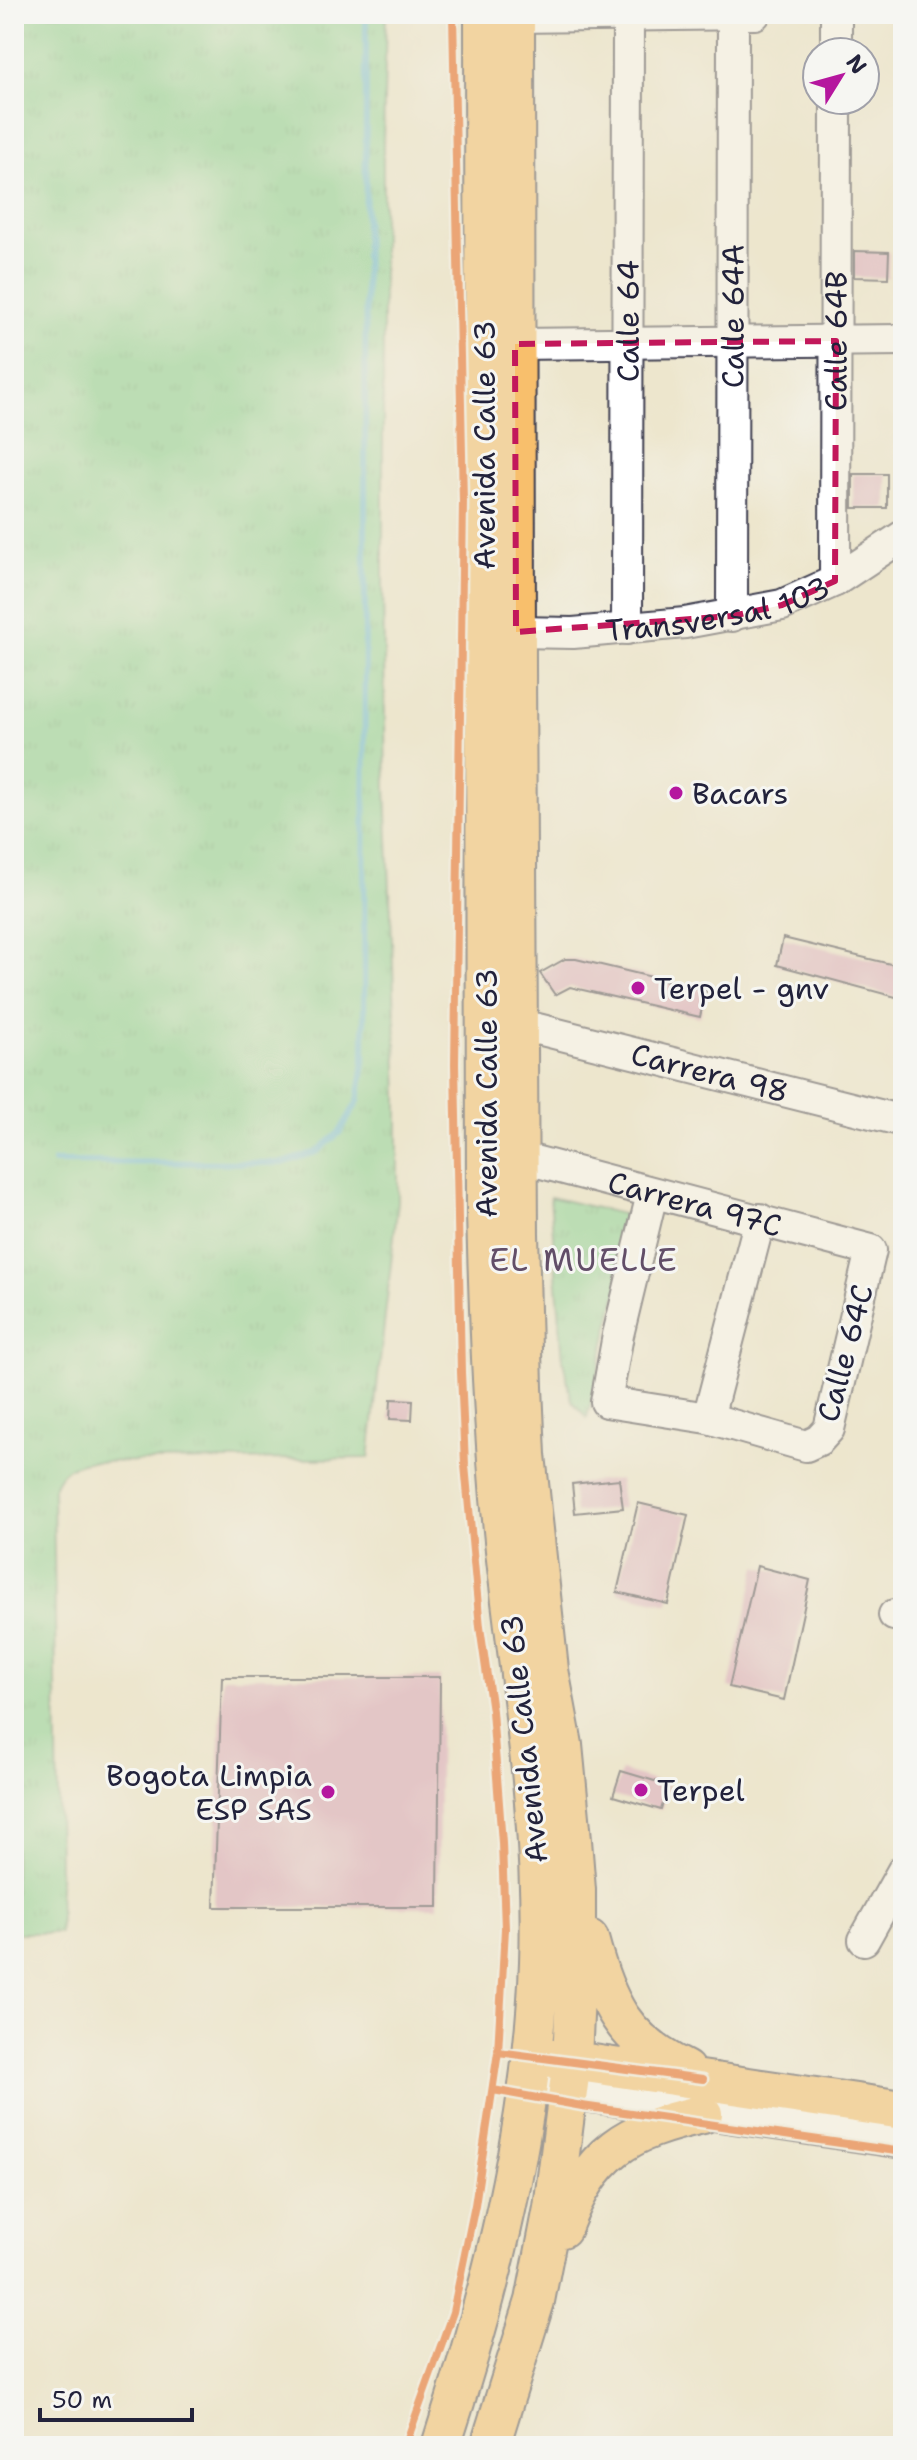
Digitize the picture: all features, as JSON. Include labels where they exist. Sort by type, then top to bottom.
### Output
[{"type":"main road","name":"Avenida Calle 63","points":[[490,2446],[535,2301],[553,2208],[570,2077],[576,1972],[576,1890],[563,1745],[549,1670],[526,1455],[519,1157],[515,344],[505,15]]},
{"type":"main road","name":"Avenida Calle 63","points":[[441,2446],[478,2324],[531,2072],[539,1962],[534,1798],[495,1457],[487,1274],[505,15]]},
{"type":"main road","points":[[576,1890],[602,1986],[620,2020],[703,2096]]},
{"type":"main road","points":[[531,2072],[703,2096],[903,2110]]},
{"type":"main road","points":[[535,2301],[571,2206],[598,2162],[623,2141],[703,2096]]},
{"type":"street","name":"Calle 64A","points":[[732,616],[733,14]]},
{"type":"street","points":[[505,15],[755,14]]},
{"type":"street","points":[[836,14],[836,36]]},
{"type":"street","name":"Calle 64","points":[[627,629],[628,15]]},
{"type":"street","name":"Calle 64B","points":[[835,581],[836,116]]},
{"type":"street","points":[[515,344],[903,340]]},
{"type":"street","name":"Transversal 103","points":[[516,632],[573,633],[627,629],[732,616],[782,605],[835,581],[903,536]]},
{"type":"street","name":"Carrera 98","points":[[518,1024],[903,1121]]},
{"type":"street","name":"Carrera 97C","points":[[519,1157],[871,1250]]},
{"type":"street","points":[[652,1194],[618,1335],[606,1402],[708,1418],[760,1219]]},
{"type":"street","name":"Calle 64C","points":[[708,1418],[806,1446],[819,1440],[829,1429],[871,1250]]},
{"type":"street","points":[[864,1940],[903,1870]]},
{"type":"street","points":[[703,2096],[903,2143]]},
{"type":"highlighted area","points":[[836,341],[835,581],[782,605],[732,616],[516,632],[515,344]]},
{"type":"green space","points":[[14,14],[386,14],[383,588],[386,788],[398,1094],[398,1201],[369,1458],[86,1462],[69,1468],[58,1479],[53,1490],[60,1933],[14,1933]]},
{"type":"green space","points":[[550,1197],[635,1217],[587,1418],[572,1401],[563,1360]]},
{"type":"building","points":[[854,251],[889,252],[888,278],[854,277]]},
{"type":"building","points":[[853,474],[887,474],[887,508],[853,508]]},
{"type":"building","points":[[783,938],[903,967],[903,999],[777,965]]},
{"type":"building","name":"Terpel - gnv","points":[[565,959],[706,990],[700,1017],[570,987],[555,995],[540,973]]},
{"type":"building","points":[[391,1399],[413,1400],[412,1420],[390,1419]]},
{"type":"building","points":[[619,1479],[623,1508],[575,1513],[572,1484]]},
{"type":"building","points":[[638,1503],[688,1515],[668,1604],[617,1592]]},
{"type":"building","points":[[757,1566],[810,1580],[784,1700],[729,1687]]},
{"type":"building","name":"Bogota Limpia ESP SAS","points":[[222,1677],[440,1677],[438,1907],[214,1907]]},
{"type":"building","name":"Terpel","points":[[621,1771],[668,1785],[661,1810],[613,1796]]},
{"type":"waterway","points":[[54,1162],[283,1163],[317,1152],[340,1132],[358,1101],[364,1062],[366,14]]},
{"type":"cycle path","points":[[405,2446],[453,2312],[475,2205],[498,2052],[505,1929],[492,1711],[480,1627],[465,1465],[461,1372],[455,1064],[463,502],[453,14]]},
{"type":"cycle path","points":[[498,2052],[703,2079]]},
{"type":"cycle path","points":[[493,2090],[582,2106],[903,2152]]},
{"type":"place","name":"Bacars","points":[[676,793]]},
{"type":"place","name":"Terpel - gnv","points":[[638,988]]},
{"type":"place","name":"Terpel","points":[[641,1790]]},
{"type":"place","name":"Bogota Limpia ESP SAS","points":[[328,1792]]},
{"type":"district","name":"EL MUELLE","points":[[584,1259]]}]
